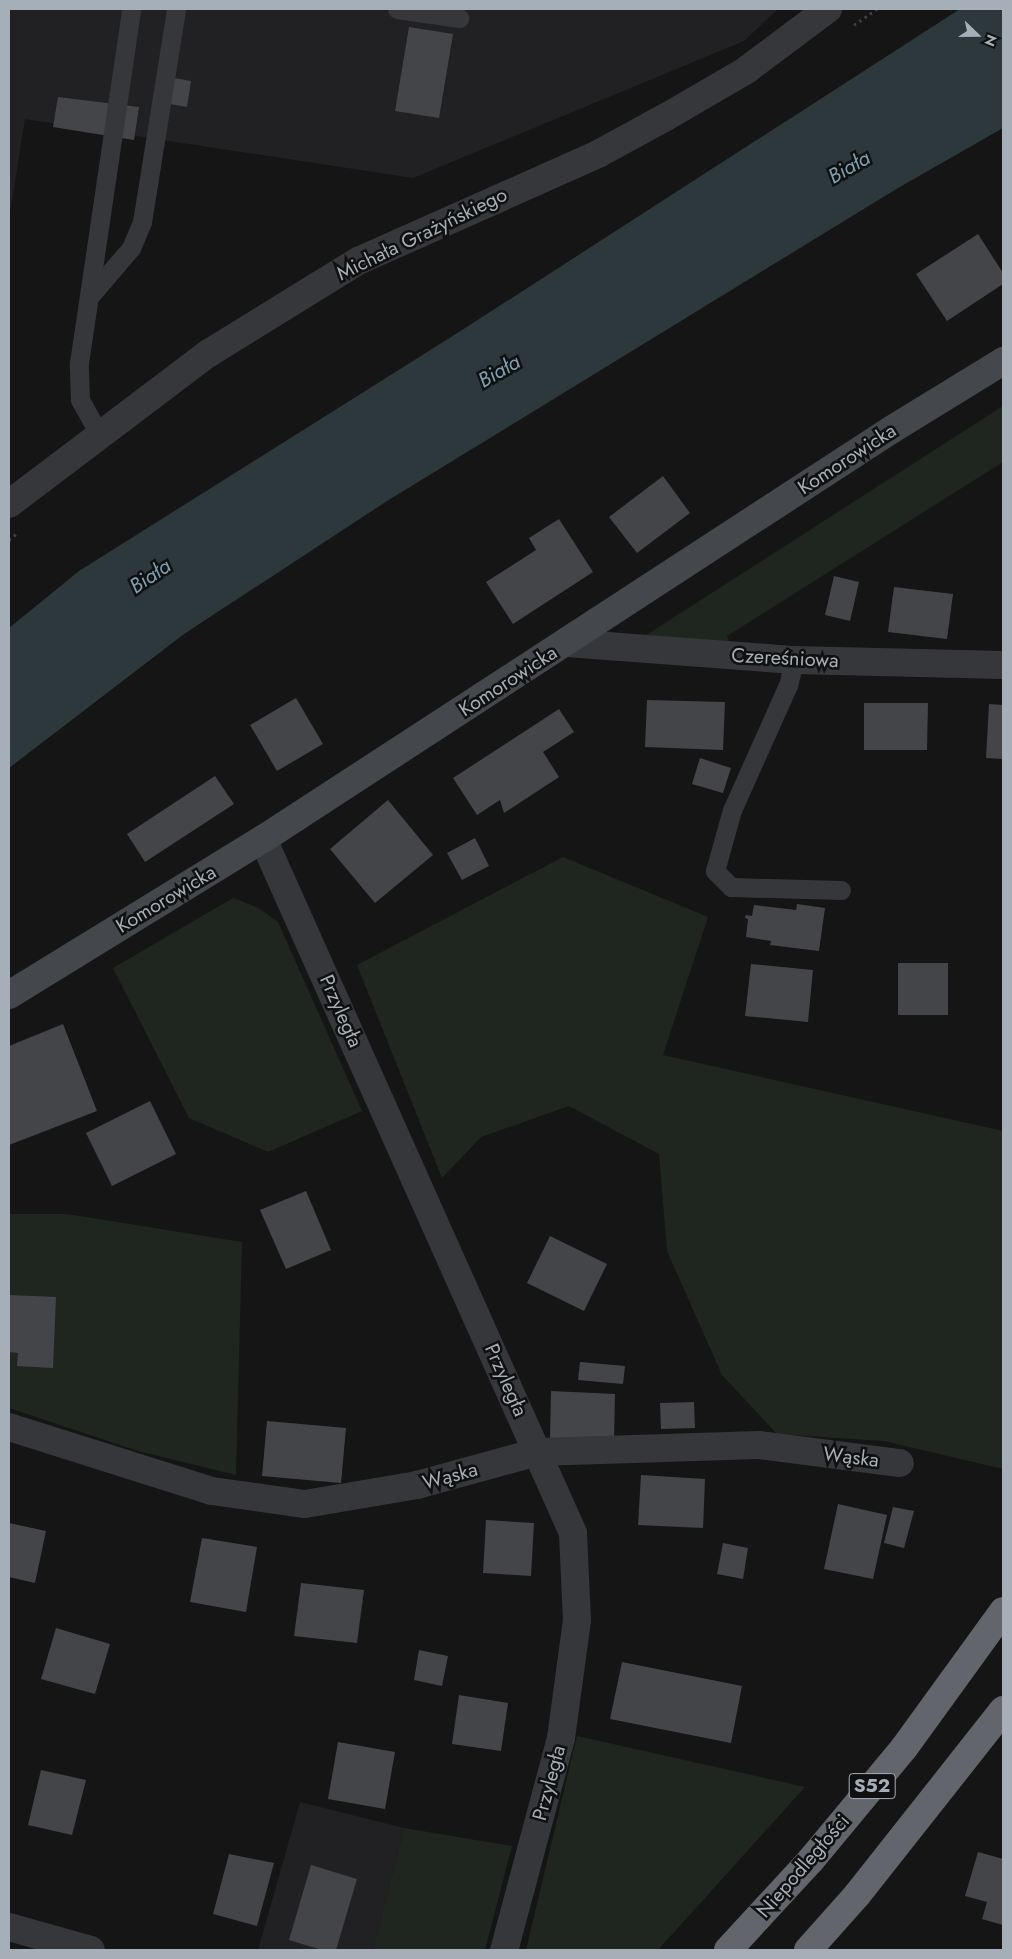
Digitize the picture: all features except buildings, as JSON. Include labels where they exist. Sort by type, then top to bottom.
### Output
[{"type":"highway","name":"Niepodległości","points":[[728,1950],[811,1860],[904,1748],[1003,1612]]},
{"type":"highway","name":"S52","points":[[808,1950],[857,1895],[1003,1710]]},
{"type":"street","name":"Michała Grażyńskiego","points":[[9,504],[99,434],[209,353],[358,261],[598,154],[666,118],[745,71],[828,9]]},
{"type":"street","name":"Komorowicka","points":[[9,995],[263,839],[567,643],[890,430],[1003,361]]},
{"type":"street","name":"Czereśniowa","points":[[567,643],[794,660],[1003,665]]},
{"type":"street","name":"Przyległa","points":[[263,839],[574,1533],[577,1620],[561,1738],[504,1950]]},
{"type":"street","name":"Wąska","points":[[9,1426],[212,1491],[305,1504],[418,1485],[538,1452],[759,1446],[900,1464]]},
{"type":"street","points":[[9,1927],[91,1950]]},
{"type":"lane","points":[[99,434],[80,400],[80,363],[131,9]]},
{"type":"lane","points":[[89,297],[131,248],[142,222],[176,9]]},
{"type":"lane","points":[[398,9],[459,18]]},
{"type":"lane","points":[[794,660],[788,685],[732,810],[715,871],[732,886],[841,890]]},
{"type":"path","points":[[846,31],[877,9]]},
{"type":"path","points":[[9,540],[24,528]]},
{"type":"shaded area","points":[[9,9],[778,9],[744,41],[413,178],[25,119],[9,219]]},
{"type":"shaded area","points":[[1003,406],[1003,462],[727,636],[729,642],[640,639]]},
{"type":"shaded area","points":[[563,857],[708,917],[663,1055],[1003,1131],[1003,1469],[884,1441],[777,1434],[722,1375],[667,1251],[659,1154],[569,1106],[481,1137],[442,1178],[357,965]]},
{"type":"shaded area","points":[[233,898],[257,907],[278,922],[362,1111],[268,1152],[189,1118],[113,968]]},
{"type":"shaded area","points":[[9,1214],[67,1214],[242,1242],[236,1475],[138,1451],[9,1408]]},
{"type":"shaded area","points":[[577,1736],[805,1787],[658,1950],[526,1950]]},
{"type":"shaded area","points":[[300,1802],[404,1828],[373,1950],[258,1950]]},
{"type":"shaded area","points":[[404,1828],[512,1846],[485,1950],[373,1950]]},
{"type":"water","name":"Biała","points":[[960,9],[1003,9],[1003,128],[898,188],[387,501],[184,634],[9,768],[9,628],[79,571],[459,332]]}]
